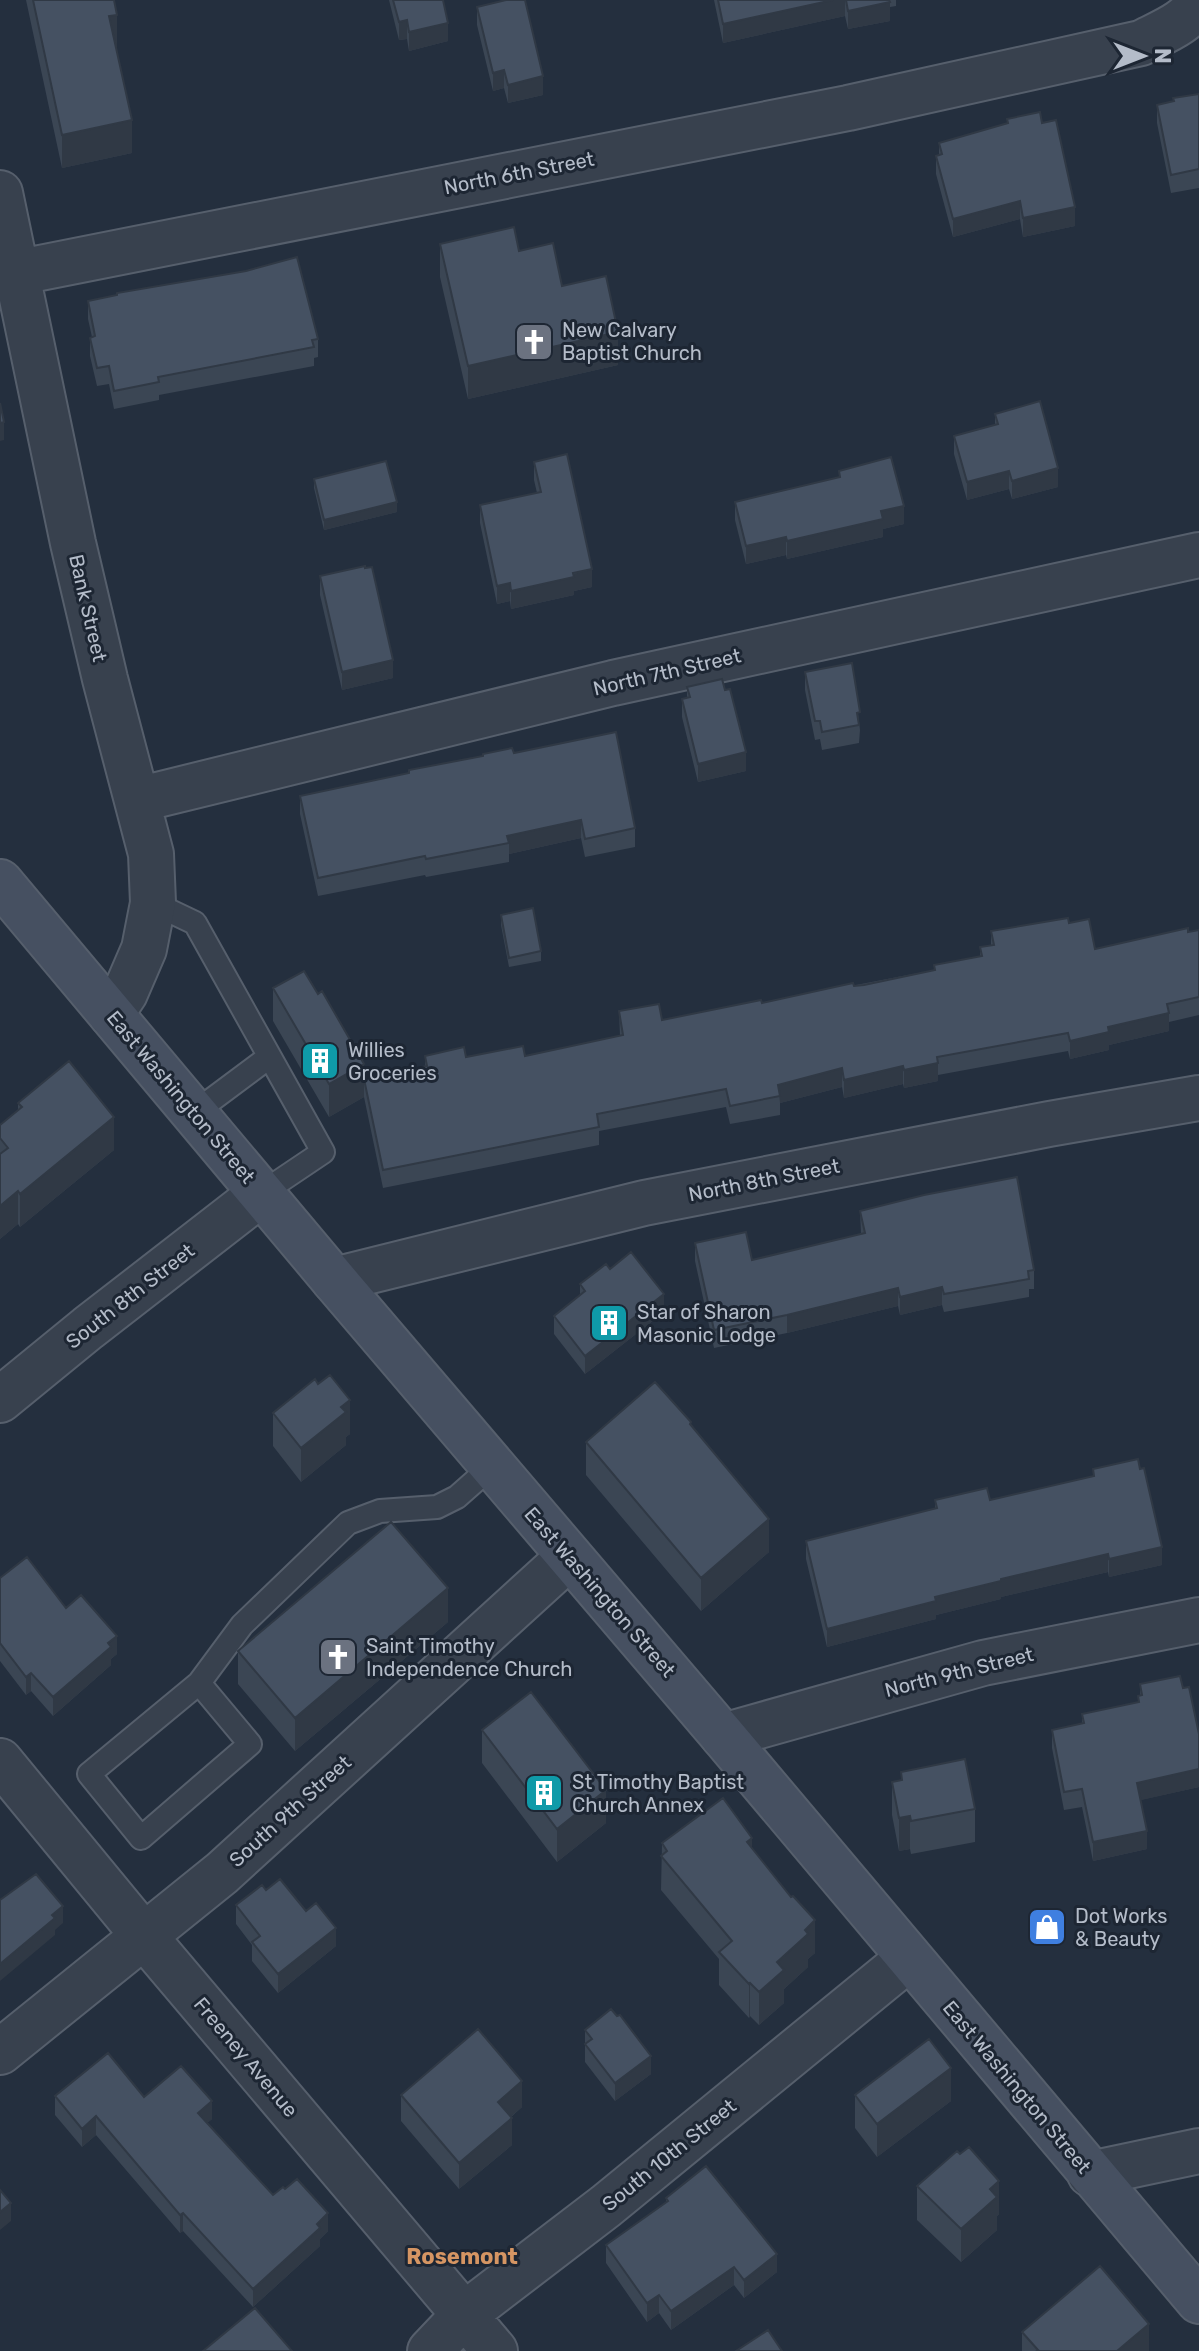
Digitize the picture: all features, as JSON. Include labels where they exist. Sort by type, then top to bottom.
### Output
[{"type":"main road","name":"East Washington Street","points":[[0,882],[1199,2301]]},
{"type":"street","name":"North 6th Street","points":[[8,274],[848,108],[1141,43],[1173,27],[1196,8],[1199,0]]},
{"type":"street","name":"Bank Street","points":[[0,193],[8,274],[105,679],[151,854],[153,903],[144,949],[125,993],[111,1014]]},
{"type":"street","name":"North 7th Street","points":[[137,800],[613,683],[1199,555]]},
{"type":"street","name":"North 8th Street","points":[[334,1280],[644,1203],[1199,1098]]},
{"type":"street","name":"South 8th Street","points":[[0,1400],[262,1193]]},
{"type":"street","name":"South 9th Street","points":[[0,2052],[222,1873],[569,1557]]},
{"type":"street","name":"North 9th Street","points":[[723,1736],[983,1663],[1199,1620]]},
{"type":"street","name":"Freeney Avenue","points":[[0,1761],[495,2351]]},
{"type":"street","name":"South 10th Street","points":[[430,2351],[465,2314],[606,2206],[909,1958]]},
{"type":"street","points":[[1090,2174],[1199,2151]]},
{"type":"lane","points":[[153,903],[195,923],[323,1152],[262,1193]]},
{"type":"lane","points":[[194,1113],[269,1057]]},
{"type":"lane","points":[[199,1683],[250,1744],[141,1838],[89,1774],[199,1683],[242,1625],[348,1523],[380,1511],[437,1507],[457,1497],[492,1466]]},
{"type":"building","points":[[33,0],[114,0],[117,15],[109,16],[132,120],[62,135]]},
{"type":"building","points":[[393,0],[443,0],[448,23],[409,32],[407,20],[399,22]]},
{"type":"building","points":[[506,0],[525,0],[543,76],[508,85],[504,70],[493,73],[477,7]]},
{"type":"building","points":[[718,0],[833,0],[723,24]]},
{"type":"building","points":[[846,0],[889,0],[890,2],[848,11]]},
{"type":"building","points":[[1199,94],[1199,169],[1171,175],[1157,105],[1174,101],[1173,98]]},
{"type":"building","points":[[1040,112],[1042,123],[1056,120],[1075,207],[1023,218],[1020,201],[953,219],[936,156],[942,154],[939,143],[1008,123],[1007,119]]},
{"type":"building","name":"New Calvary Baptist Church","points":[[514,227],[519,251],[553,243],[562,286],[606,276],[618,332],[468,366],[440,244]]},
{"type":"building","points":[[297,257],[318,339],[312,340],[314,347],[158,377],[159,382],[114,391],[109,366],[97,368],[90,338],[95,336],[88,301],[117,293],[246,271]]},
{"type":"building","points":[[1040,401],[1058,468],[1012,481],[1009,471],[967,482],[954,436],[998,424],[995,414]]},
{"type":"building","points":[[567,454],[592,569],[573,573],[574,577],[511,591],[510,583],[497,586],[480,505],[541,492],[534,462]]},
{"type":"building","points":[[891,457],[904,506],[881,511],[883,519],[787,541],[786,537],[746,546],[735,502],[840,477],[839,471]]},
{"type":"building","points":[[386,461],[397,502],[324,520],[314,479]]},
{"type":"building","points":[[372,567],[393,660],[342,672],[320,576]]},
{"type":"building","points":[[852,663],[860,712],[857,713],[859,725],[822,732],[820,721],[815,721],[805,672]]},
{"type":"building","points":[[722,679],[725,690],[730,689],[746,752],[698,764],[682,699],[690,697],[687,687]]},
{"type":"building","points":[[616,732],[635,828],[585,839],[581,820],[507,836],[509,843],[318,878],[300,796],[512,748],[514,753]]},
{"type":"building","points":[[533,908],[541,951],[509,958],[501,915]]},
{"type":"building","points":[[1068,918],[1069,923],[1089,919],[1095,949],[1188,928],[1188,932],[1199,930],[1199,997],[1167,1004],[1169,1013],[1108,1027],[1109,1032],[1070,1041],[1068,1033],[937,1057],[938,1063],[904,1070],[903,1066],[844,1080],[842,1068],[778,1085],[780,1096],[730,1106],[726,1089],[597,1114],[599,1127],[383,1170],[364,1079],[427,1066],[425,1056],[464,1047],[466,1057],[523,1046],[525,1056],[623,1035],[619,1011],[659,1004],[662,1020],[935,970],[934,965],[982,956],[980,947],[994,945],[991,931]]},
{"type":"building","points":[[304,971],[318,994],[322,991],[364,1064],[329,1084],[273,988]]},
{"type":"building","points":[[69,1061],[114,1117],[20,1194],[18,1191],[0,1206],[0,1154],[8,1148],[0,1138],[0,1125],[22,1107],[18,1103]]},
{"type":"building","points":[[1017,1177],[1034,1270],[1028,1271],[1029,1279],[944,1294],[942,1287],[900,1297],[898,1288],[714,1330],[695,1243],[746,1232],[752,1260],[865,1233],[860,1211]]},
{"type":"building","name":"Star of Sharon Masonic Lodge","points":[[631,1252],[664,1294],[585,1356],[554,1316],[585,1291],[580,1284],[606,1264],[610,1269]]},
{"type":"building","points":[[330,1375],[350,1400],[341,1407],[346,1412],[301,1448],[273,1413],[315,1379],[318,1384]]},
{"type":"building","points":[[655,1382],[769,1519],[701,1578],[586,1442]]},
{"type":"building","points":[[1138,1459],[1140,1469],[1144,1468],[1162,1547],[1109,1559],[1108,1554],[1001,1579],[935,1597],[936,1601],[827,1629],[806,1541],[937,1508],[935,1500],[987,1488],[990,1500],[1094,1476],[1093,1469]]},
{"type":"building","name":"Saint Timothy Independence Church","points":[[391,1522],[448,1588],[295,1718],[238,1651]]},
{"type":"building","points":[[27,1557],[66,1608],[81,1595],[117,1636],[108,1643],[111,1647],[53,1697],[31,1673],[26,1677],[0,1643],[0,1578]]},
{"type":"building","points":[[1180,1676],[1183,1688],[1189,1687],[1199,1734],[1199,1769],[1137,1783],[1147,1831],[1093,1842],[1082,1789],[1064,1792],[1052,1730],[1084,1723],[1082,1714],[1139,1702],[1138,1696],[1142,1695],[1140,1684]]},
{"type":"building","points":[[531,1692],[606,1790],[557,1829],[482,1730]]},
{"type":"building","points":[[965,1759],[975,1809],[911,1821],[910,1816],[899,1818],[892,1782],[902,1780],[901,1772]]},
{"type":"building","points":[[723,1798],[752,1838],[747,1842],[791,1897],[815,1920],[805,1930],[808,1934],[777,1962],[784,1970],[759,1992],[719,1952],[732,1941],[661,1856],[667,1851],[662,1843]]},
{"type":"building","points":[[36,1874],[63,1906],[52,1915],[55,1918],[0,1964],[0,1900]]},
{"type":"building","points":[[280,1879],[306,1911],[316,1903],[336,1928],[278,1974],[252,1942],[260,1936],[236,1905],[262,1885],[266,1890]]},
{"type":"building","points":[[611,2009],[617,2016],[620,2015],[651,2056],[615,2083],[585,2044],[592,2039],[585,2030]]},
{"type":"building","points":[[478,2029],[522,2081],[498,2102],[512,2118],[459,2163],[401,2095]]},
{"type":"building","points":[[929,2039],[951,2068],[877,2124],[855,2095]]},
{"type":"building","points":[[108,2053],[144,2097],[181,2066],[212,2101],[198,2113],[273,2195],[297,2179],[328,2213],[317,2224],[320,2228],[253,2289],[183,2213],[180,2215],[96,2116],[82,2129],[55,2096]]},
{"type":"building","points":[[969,2147],[999,2181],[990,2189],[997,2197],[961,2229],[917,2186],[957,2151],[960,2154]]},
{"type":"building","points":[[706,2166],[777,2254],[744,2280],[734,2267],[671,2311],[659,2295],[647,2303],[606,2245],[668,2201],[666,2198]]},
{"type":"building","points":[[0,2190],[11,2203],[0,2212]]},
{"type":"building","points":[[1100,2266],[1149,2324],[1117,2351],[1036,2351],[1022,2332]]},
{"type":"building","points":[[255,2308],[292,2351],[203,2351]]},
{"type":"building","points":[[768,2330],[782,2351],[736,2351]]},
{"type":"place","name":"New Calvary Baptist Church","points":[[534,342]]},
{"type":"place","name":"Willies Groceries","points":[[320,1061]]},
{"type":"place","name":"Star of Sharon Masonic Lodge","points":[[609,1323]]},
{"type":"place","name":"Saint Timothy Independence Church","points":[[338,1657]]},
{"type":"place","name":"St Timothy Baptist Church Annex","points":[[544,1793]]},
{"type":"place","name":"Dot Works & Beauty","points":[[1047,1927]]},
{"type":"district","name":"Rosemont","points":[[462,2256]]}]
